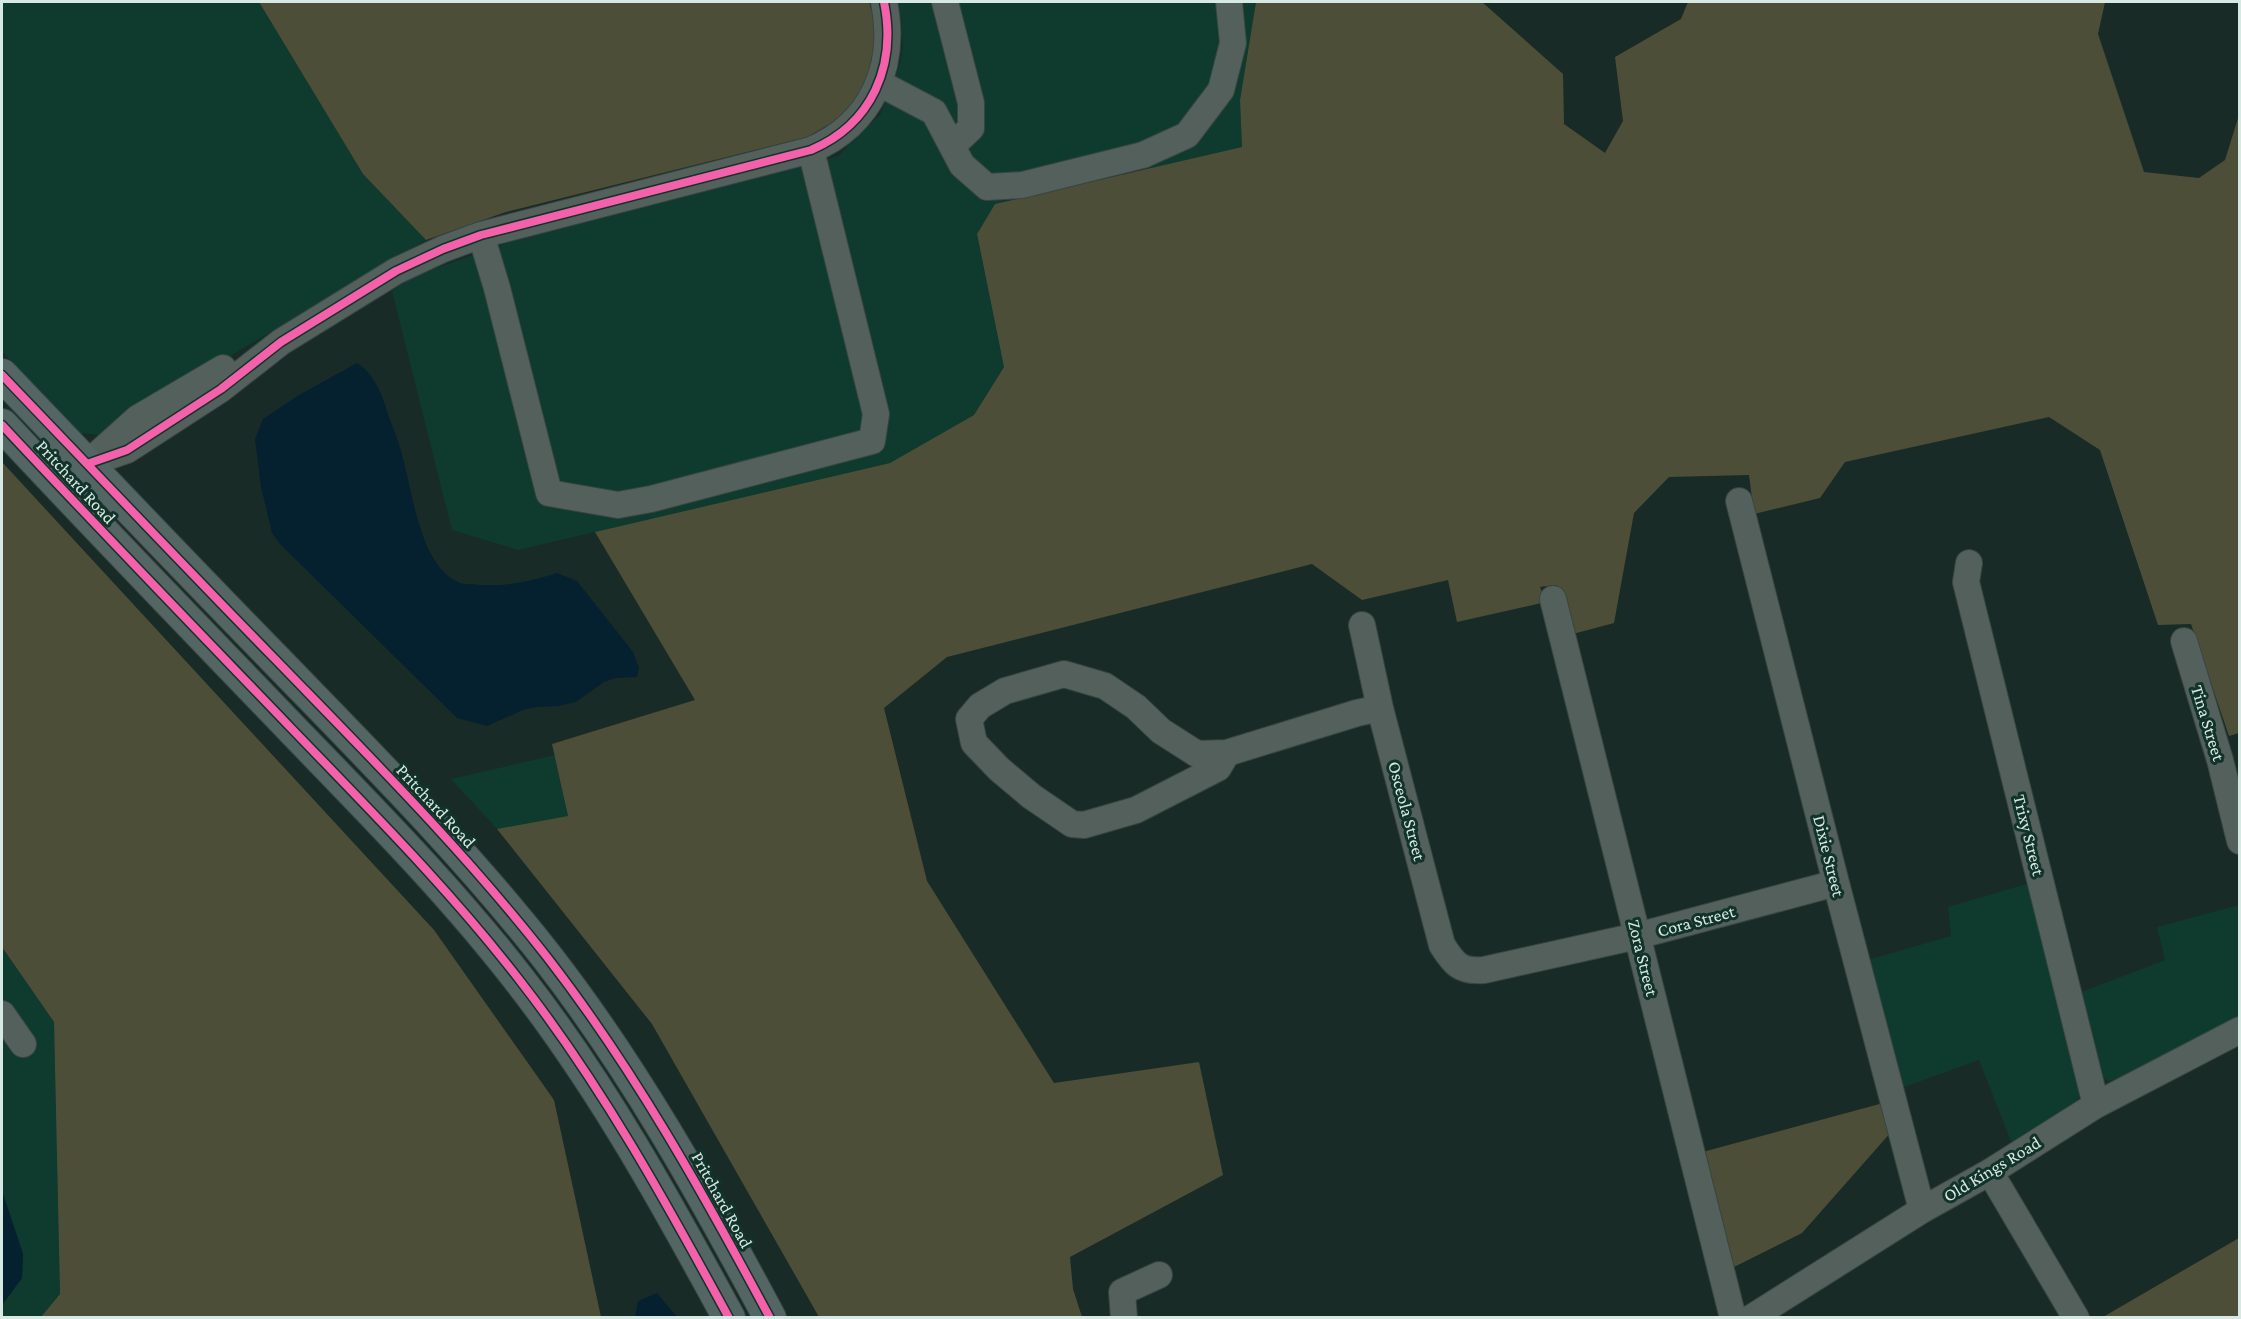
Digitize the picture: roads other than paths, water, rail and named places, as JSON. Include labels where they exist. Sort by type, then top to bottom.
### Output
[{"type":"main road","name":"Pritchard Road","points":[[2,375],[394,782],[490,887],[549,960],[628,1072],[682,1158],[770,1317]]},
{"type":"main road","points":[[2,405],[53,461],[70,465],[87,464]]},
{"type":"main road","name":"Pritchard Road","points":[[2,425],[365,804],[464,911],[508,965],[597,1087],[648,1172],[729,1317]]},
{"type":"street","points":[[87,464],[127,450],[220,389],[281,342],[396,271],[443,249],[481,235],[811,150],[828,143],[849,127],[866,108],[879,83],[885,62],[888,36],[884,2]]},
{"type":"street","points":[[945,2],[971,104],[972,128],[952,146]]},
{"type":"street","points":[[879,83],[934,112],[963,165],[987,187],[1022,185],[1143,154],[1187,135],[1221,90],[1233,43],[1229,2]]},
{"type":"street","points":[[481,235],[497,288],[549,493],[618,505],[651,500],[872,441],[876,414],[811,150]]},
{"type":"street","name":"Dixie Street","points":[[1739,501],[1922,1210]]},
{"type":"street","name":"Trixy Street","points":[[1969,563],[1966,582],[2096,1105]]},
{"type":"street","name":"Zora Street","points":[[1553,599],[1732,1317]]},
{"type":"street","name":"Osceola Street","points":[[1362,625],[1380,708],[1442,945],[1450,958],[1463,969],[1484,970]]},
{"type":"street","name":"Tina Street","points":[[2184,641],[2220,760],[2240,841]]},
{"type":"street","points":[[1227,753],[1218,768],[1136,810],[1084,825],[1072,824],[1031,796],[999,769],[974,743],[969,719],[980,706],[1005,691],[1064,674],[1105,687],[1136,707],[1161,731],[1197,754],[1227,753],[1380,708]]},
{"type":"street","name":"Cora Street","points":[[1484,970],[1637,936],[1836,883]]},
{"type":"street","points":[[2,1014],[23,1044]]},
{"type":"street","name":"Old Kings Road","points":[[1750,1317],[2096,1105],[2240,1030]]},
{"type":"street","points":[[1990,1172],[2076,1317]]},
{"type":"street","points":[[1124,1317],[1122,1292],[1159,1275]]},
{"type":"water","points":[[357,363],[369,373],[381,394],[400,447],[419,524],[434,559],[445,573],[461,583],[482,585],[514,583],[557,573],[577,581],[633,652],[639,668],[637,677],[616,678],[604,682],[576,702],[523,710],[487,726],[457,718],[280,544],[272,533],[261,487],[255,439],[263,419],[299,395]]},
{"type":"water","points":[[2,1191],[23,1254],[22,1278],[2,1305]]},
{"type":"water","points":[[657,1293],[677,1317],[635,1317],[638,1301]]}]
